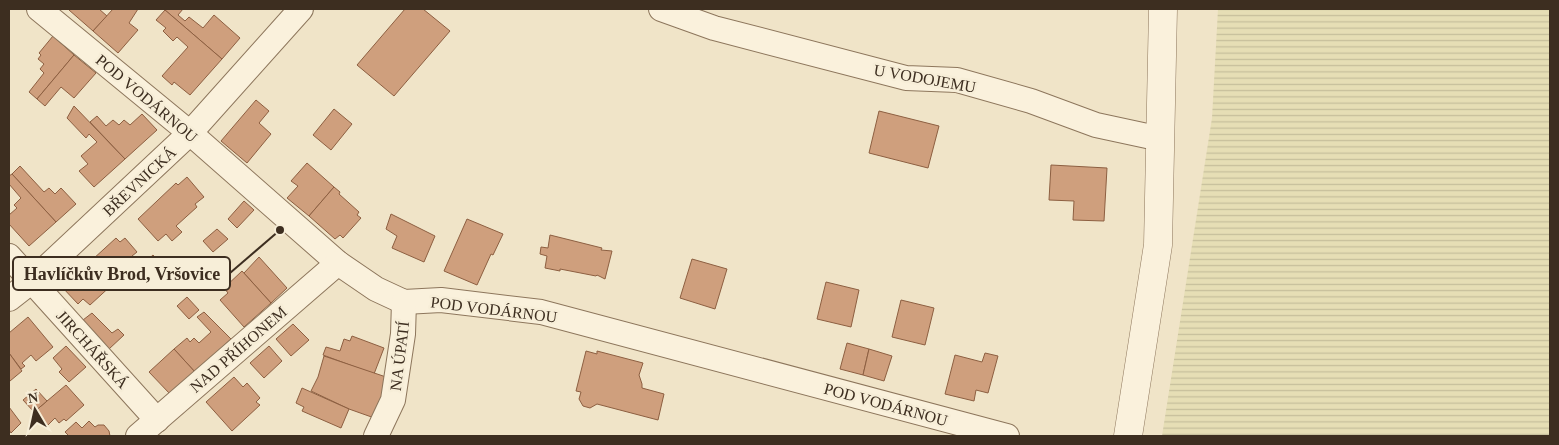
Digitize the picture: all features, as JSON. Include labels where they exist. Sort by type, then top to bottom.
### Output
[{"type":"street","name":"POD VODÁRNOU","points":[[39,9],[190,134],[338,263],[376,290],[404,302],[441,300],[541,312],[1007,436]]},
{"type":"street","name":"BŘEVNICKÁ","points":[[9,299],[32,281],[190,134],[301,9]]},
{"type":"street","name":"U VODOJEMU","points":[[661,9],[714,28],[906,78],[957,80],[1031,102],[1096,125],[1161,139]]},
{"type":"street","points":[[1128,436],[1158,244],[1163,9]]},
{"type":"street","name":"JIRCHÁŘSKÁ","points":[[9,256],[156,420]]},
{"type":"street","name":"NAD PŘÍHONEM","points":[[138,436],[338,263]]},
{"type":"street","name":"NA ÚPATÍ","points":[[376,436],[393,400],[403,334],[404,302]]},
{"type":"shaded area","points":[[1218,9],[1550,9],[1550,436],[1162,436],[1212,118]]},
{"type":"building","points":[[70,9],[99,9],[107,16],[93,31]]},
{"type":"building","points":[[113,9],[138,9],[129,23],[138,30],[118,53],[93,31]]},
{"type":"building","points":[[166,9],[183,9],[178,15],[185,21],[189,17],[203,28],[214,15],[240,38],[222,59]]},
{"type":"building","points":[[405,9],[423,9],[450,31],[394,96],[357,65]]},
{"type":"building","points":[[165,10],[222,59],[190,95],[174,82],[172,85],[162,76],[188,47],[177,37],[173,41],[163,31],[166,28],[156,20]]},
{"type":"building","points":[[53,36],[74,55],[37,99],[29,92],[44,73],[40,69],[44,64],[38,59],[41,55],[39,53]]},
{"type":"building","points":[[74,55],[96,73],[74,98],[61,87],[45,106],[37,99]]},
{"type":"building","points":[[256,100],[269,111],[259,123],[271,134],[247,163],[221,141]]},
{"type":"building","points":[[74,106],[125,159],[94,187],[79,171],[88,164],[81,156],[97,142],[89,134],[86,138],[67,118]]},
{"type":"building","points":[[334,109],[352,124],[331,150],[313,135]]},
{"type":"building","points":[[879,111],[939,126],[928,168],[869,153]]},
{"type":"building","points":[[142,114],[157,130],[125,159],[90,122],[97,116],[106,126],[113,120],[119,125],[124,120],[130,125]]},
{"type":"building","points":[[307,163],[334,187],[309,216],[287,198],[298,186],[291,181]]},
{"type":"building","points":[[1051,165],[1107,168],[1104,221],[1073,220],[1074,201],[1049,200]]},
{"type":"building","points":[[20,166],[44,192],[49,188],[55,194],[61,188],[76,204],[56,222],[12,174]]},
{"type":"building","points":[[12,174],[56,222],[29,246],[9,224],[9,215],[17,208],[14,205],[21,198],[9,184],[9,176]]},
{"type":"building","points":[[187,177],[204,197],[195,204],[197,207],[176,226],[182,232],[172,241],[166,234],[158,241],[138,219],[176,183],[178,185]]},
{"type":"building","points":[[334,187],[359,212],[357,215],[361,218],[343,238],[340,235],[335,239],[309,216]]},
{"type":"building","points":[[244,201],[254,210],[237,228],[228,219]]},
{"type":"building","points":[[391,214],[435,236],[424,262],[392,248],[397,236],[386,229]]},
{"type":"building","points":[[467,219],[503,234],[493,255],[491,254],[477,285],[444,271]]},
{"type":"building","points":[[217,229],[228,239],[213,252],[203,241]]},
{"type":"building","points":[[550,235],[602,248],[601,250],[612,251],[605,279],[597,275],[545,268],[547,256],[540,254],[541,247],[548,248]]},
{"type":"building","points":[[116,238],[120,242],[125,238],[137,252],[132,256],[137,262],[114,283],[92,260]]},
{"type":"building","points":[[153,255],[174,277],[164,287],[143,264]]},
{"type":"building","points":[[259,257],[287,288],[271,303],[244,273]]},
{"type":"building","points":[[692,259],[727,269],[715,309],[680,298]]},
{"type":"building","points":[[92,260],[114,283],[90,305],[83,299],[78,304],[62,287]]},
{"type":"building","points":[[242,271],[271,303],[244,327],[220,300],[228,293],[224,288]]},
{"type":"building","points":[[826,282],[859,290],[851,327],[817,319]]},
{"type":"building","points":[[187,297],[199,310],[189,319],[177,306]]},
{"type":"building","points":[[901,300],[934,308],[925,345],[892,337]]},
{"type":"building","points":[[204,312],[231,339],[195,372],[174,349],[187,338],[190,342],[194,338],[199,343],[211,332],[197,317]]},
{"type":"building","points":[[92,313],[112,333],[118,329],[124,335],[109,349],[83,320]]},
{"type":"building","points":[[28,317],[53,347],[36,361],[31,355],[22,363],[25,366],[21,369],[9,353],[9,333]]},
{"type":"building","points":[[293,324],[309,340],[291,356],[276,339]]},
{"type":"building","points":[[352,336],[384,348],[374,374],[323,355],[326,347],[340,351],[344,339],[350,341]]},
{"type":"building","points":[[847,343],[869,349],[863,375],[840,369]]},
{"type":"building","points":[[66,346],[86,367],[69,382],[59,372],[62,369],[53,358]]},
{"type":"building","points":[[269,346],[282,361],[264,378],[250,363]]},
{"type":"building","points":[[174,349],[195,372],[170,394],[149,372]]},
{"type":"building","points":[[869,349],[892,356],[884,381],[863,375]]},
{"type":"building","points":[[586,351],[597,354],[597,351],[643,363],[639,375],[642,388],[664,394],[658,420],[597,404],[590,408],[583,406],[579,399],[581,392],[576,391]]},
{"type":"building","points":[[9,353],[22,371],[10,381],[9,380]]},
{"type":"building","points":[[985,353],[998,356],[988,393],[976,390],[974,401],[945,394],[955,355],[982,362]]},
{"type":"building","points":[[324,356],[389,378],[380,420],[349,409],[311,391],[318,377]]},
{"type":"building","points":[[234,377],[243,387],[247,383],[260,398],[256,402],[260,405],[232,431],[206,402]]},
{"type":"building","points":[[66,385],[84,405],[66,421],[64,419],[59,423],[55,418],[47,426],[34,412]]},
{"type":"building","points":[[302,388],[349,409],[341,428],[302,411],[304,407],[296,403]]},
{"type":"building","points":[[36,389],[47,401],[34,412],[23,400]]},
{"type":"building","points":[[9,407],[21,423],[11,433],[9,430]]},
{"type":"building","points":[[89,421],[95,427],[104,425],[109,431],[110,436],[69,436],[65,432],[76,422],[82,428]]},
{"type":"place","name":"Havlíčkův Brod, Vršovice","points":[[280,230]]}]
